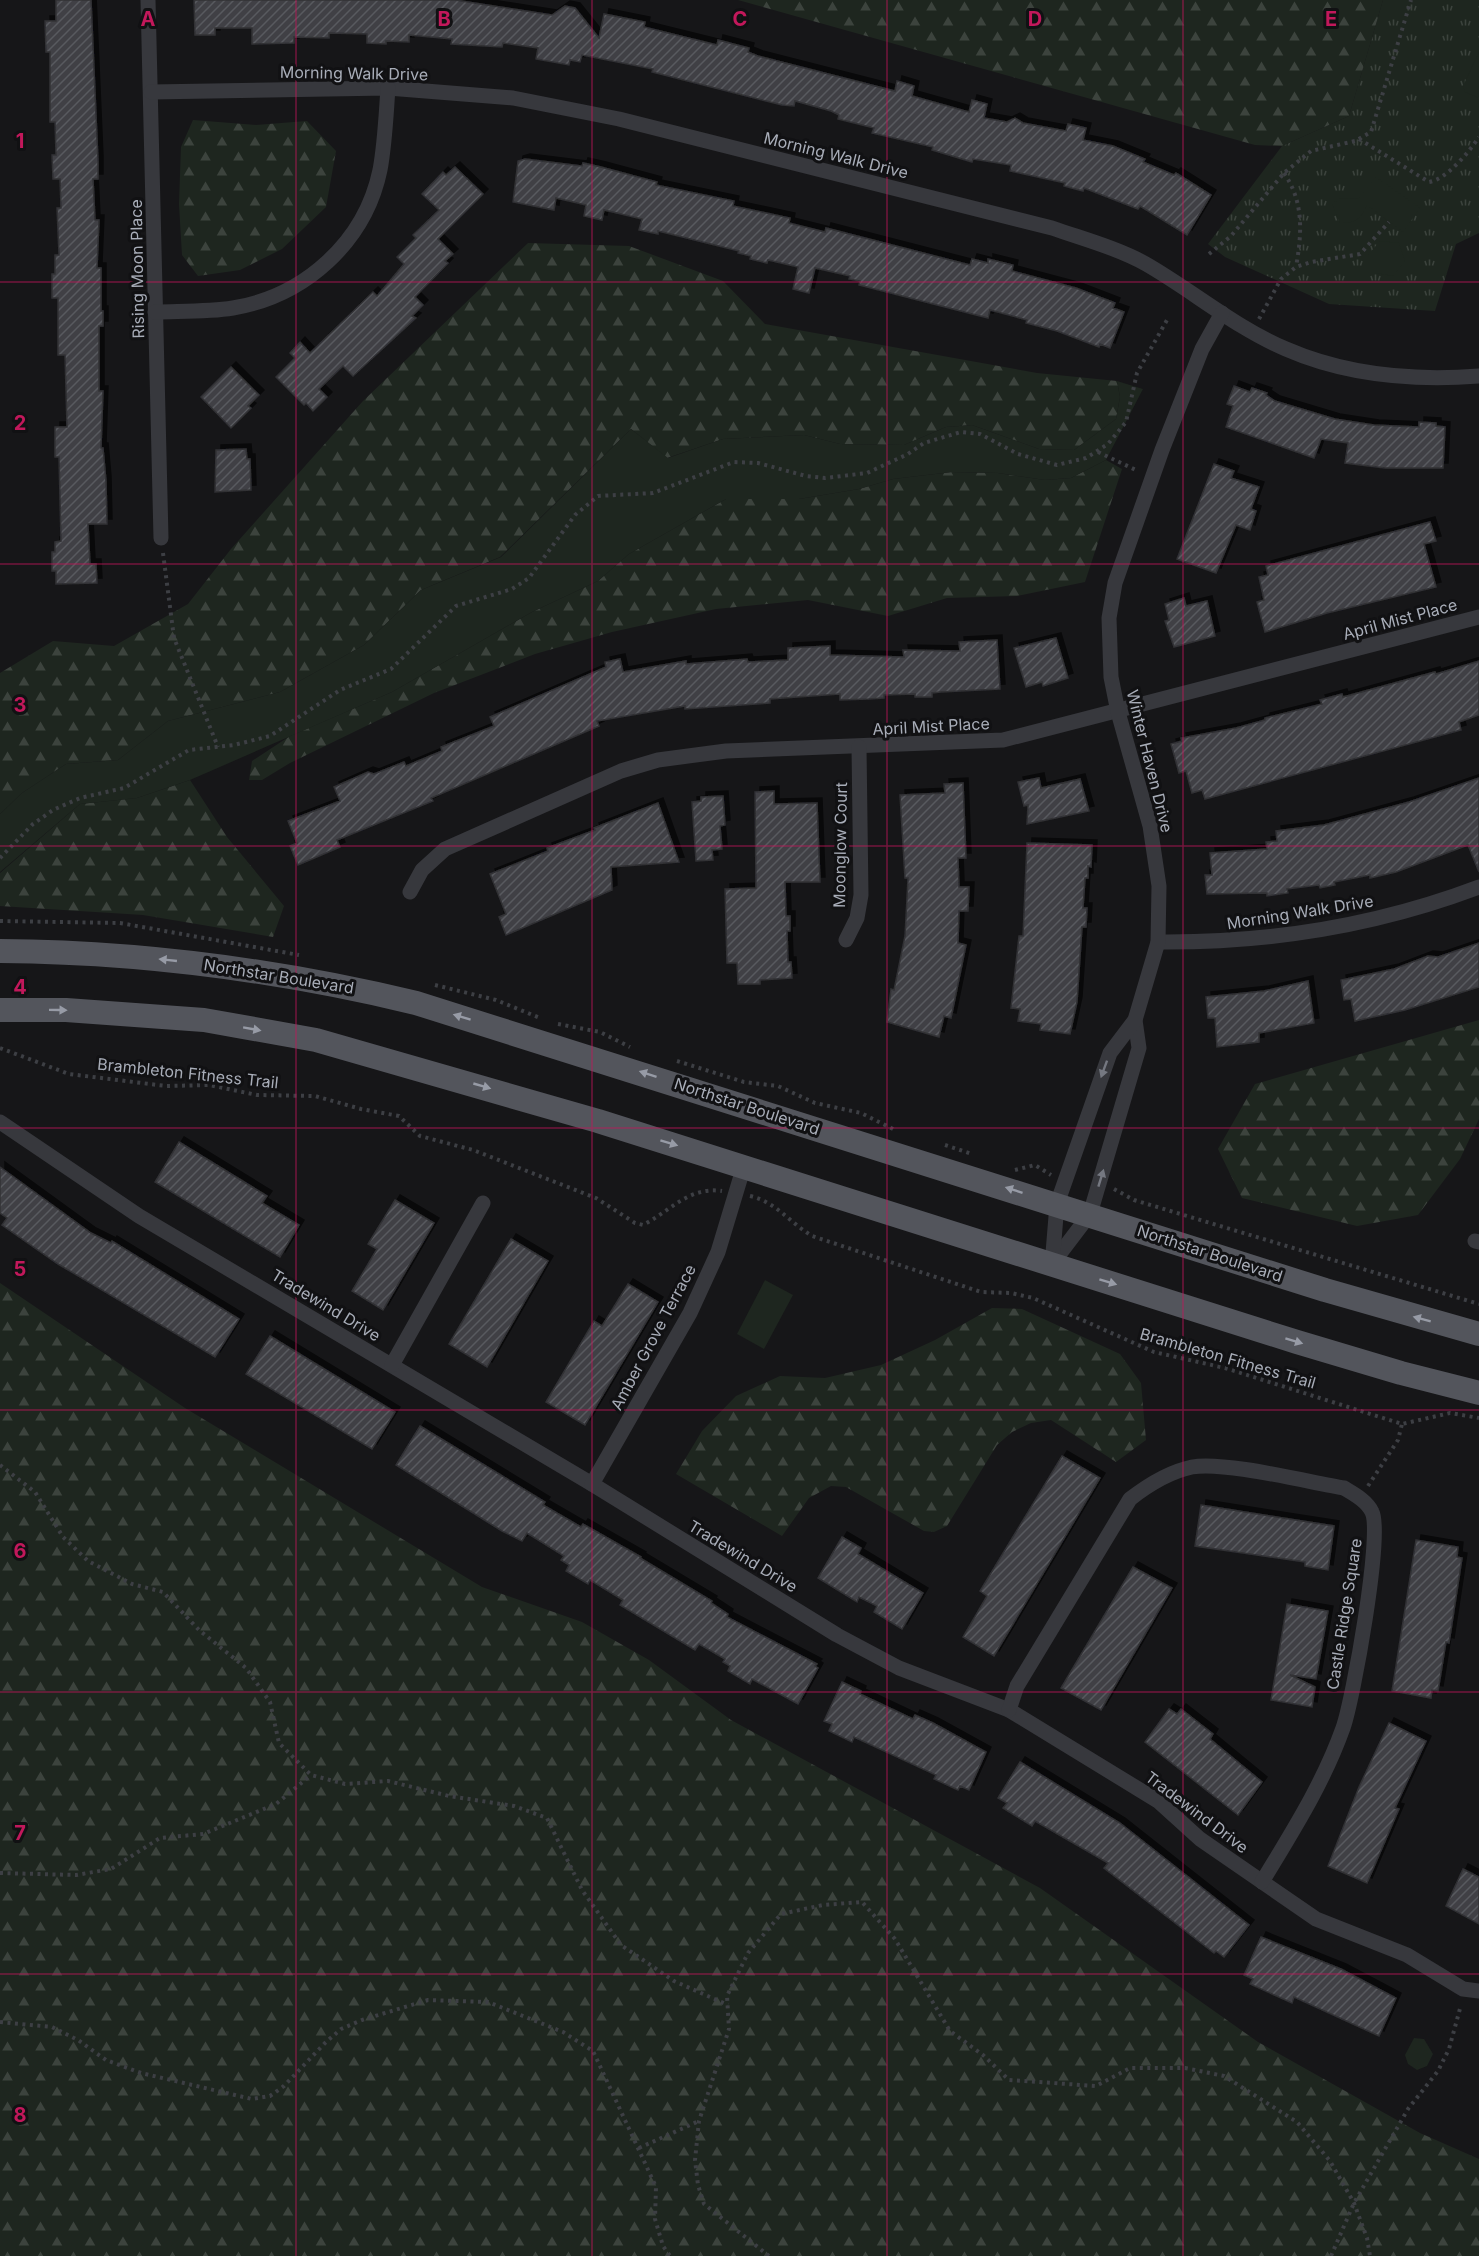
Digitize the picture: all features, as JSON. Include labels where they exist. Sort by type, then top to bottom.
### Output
[{"type":"main road","name":"Northstar Boulevard","points":[[0,951],[58,951],[202,963],[272,972],[416,1003],[1356,1299],[1479,1334]]},
{"type":"main road","points":[[0,1010],[66,1010],[204,1020],[316,1040],[598,1120],[1389,1370],[1479,1393]]},
{"type":"street","name":"Rising Moon Place","points":[[148,0],[161,538]]},
{"type":"street","name":"Morning Walk Drive","points":[[151,92],[388,88],[513,98],[619,119],[1052,228],[1144,263],[1222,313],[1285,349],[1342,368],[1412,378],[1479,376]]},
{"type":"street","points":[[155,312],[232,308],[250,304],[280,294],[328,263],[358,225],[380,171],[388,88]]},
{"type":"street","name":"Winter Haven Drive","points":[[1052,1265],[1058,1204],[1110,1053],[1135,1020],[1158,942],[1159,886],[1150,826],[1118,712],[1111,677],[1109,618],[1115,583],[1202,349],[1222,313]]},
{"type":"street","name":"April Mist Place","points":[[410,892],[422,870],[445,849],[621,771],[682,755],[1003,740],[1479,617]]},
{"type":"street","name":"Moonglow Court","points":[[846,940],[857,918],[861,895],[859,747]]},
{"type":"street","name":"Morning Walk Drive","points":[[1158,942],[1216,943],[1330,928],[1419,908],[1479,887]]},
{"type":"street","name":"Winter Haven Drive","points":[[1052,1265],[1090,1214],[1139,1048],[1135,1020]]},
{"type":"street","name":"Tradewind Drive","points":[[0,1122],[139,1216],[592,1484],[848,1640],[899,1668],[1009,1710],[1158,1801],[1200,1839],[1316,1919],[1407,1955],[1463,1989],[1479,1991]]},
{"type":"street","name":"Amber Grove Terrace","points":[[592,1484],[690,1313],[718,1252],[744,1166]]},
{"type":"street","points":[[392,1365],[483,1203]]},
{"type":"street","points":[[1009,1710],[1017,1686],[1130,1499],[1152,1482],[1193,1467],[1222,1468],[1344,1488],[1360,1497]]},
{"type":"street","name":"Castle Ridge Square","points":[[1262,1882],[1313,1797],[1343,1727],[1354,1681],[1376,1543],[1372,1512],[1360,1497]]},
{"type":"path","points":[[1209,254],[1231,236],[1284,173],[1311,151],[1359,139],[1371,132],[1412,0]]},
{"type":"path","points":[[1359,139],[1429,182],[1435,181],[1454,165],[1479,137]]},
{"type":"path","points":[[1284,173],[1293,186],[1301,212],[1296,267]]},
{"type":"path","points":[[1265,311],[1281,279],[1296,267],[1311,262],[1360,254],[1389,222]]},
{"type":"path","points":[[0,858],[33,824],[53,810],[80,798],[124,788],[189,750],[218,747],[270,736],[340,690],[391,669],[456,606],[512,589],[530,578],[575,515],[598,496],[654,493],[734,462],[758,463],[806,476],[825,478],[867,472],[908,454],[924,443],[961,432],[980,434],[1018,454],[1058,465],[1086,458],[1098,452],[1126,422],[1137,373],[1167,320]]},
{"type":"path","points":[[1098,452],[1154,477]]},
{"type":"path","points":[[161,538],[174,638],[218,747]]},
{"type":"path","name":"Brambleton Fitness Trail","points":[[0,1048],[69,1074],[166,1086],[209,1085],[256,1095],[315,1096],[361,1109],[399,1116],[420,1136],[473,1150],[596,1198],[643,1225],[681,1199],[710,1189],[765,1200],[812,1236],[981,1292],[1011,1293],[1033,1298],[1154,1352],[1245,1374],[1402,1424]]},
{"type":"path","points":[[1360,1497],[1398,1440],[1402,1424],[1450,1413],[1479,1418]]},
{"type":"path","points":[[0,1465],[35,1492],[63,1537],[88,1562],[132,1584],[163,1592],[199,1630],[246,1668],[270,1702],[279,1743],[311,1775],[345,1784],[388,1780],[449,1796],[514,1806],[547,1818],[582,1890],[621,1945],[674,1981],[728,2005]]},
{"type":"path","points":[[0,1873],[76,1875],[111,1869],[160,1838],[203,1834],[276,1804],[311,1775]]},
{"type":"path","points":[[769,2256],[704,2204],[698,2185],[695,2160],[699,2121],[729,2029],[727,1996],[748,1953],[781,1914],[823,1905],[862,1902],[895,1939],[950,2031],[983,2055],[1009,2080],[1096,2085],[1130,2068],[1185,2068],[1224,2076],[1297,2122],[1330,2161],[1354,2203],[1367,2238],[1370,2256]]},
{"type":"path","points":[[1331,2256],[1354,2203],[1408,2109],[1438,2071],[1460,2014],[1463,1989]]},
{"type":"path","points":[[0,2022],[52,2027],[78,2040],[106,2060],[141,2073],[252,2099],[270,2096],[277,2091],[333,2036],[362,2020],[428,2000],[488,2002],[563,2032],[593,2051],[656,2187],[655,2219],[663,2246],[670,2256]]},
{"type":"path","points":[[639,2148],[699,2121]]},
{"type":"green space","points":[[738,0],[1383,0],[1349,116],[1282,146],[1255,145]]},
{"type":"green space","points":[[1383,0],[1479,0],[1479,233],[1456,244],[1435,311],[1329,304],[1225,257],[1208,244],[1282,146],[1349,116]]},
{"type":"green space","points":[[1479,52],[1479,98],[1465,92],[1463,86]]},
{"type":"green space","points":[[193,120],[256,125],[307,121],[336,151],[326,207],[282,249],[240,270],[198,276],[182,255],[179,204],[181,147]]},
{"type":"green space","points":[[1376,177],[1420,208],[1403,232],[1367,205],[1357,220],[1340,223],[1332,204],[1339,199],[1359,198]]},
{"type":"green space","points":[[1380,241],[1399,243],[1405,261],[1393,276],[1376,273],[1368,267],[1368,255]]},
{"type":"green space","points":[[528,243],[629,246],[723,281],[765,324],[1037,373],[1117,381],[1120,397],[1116,419],[1074,450],[1039,449],[972,425],[946,427],[904,445],[840,444],[804,435],[723,439],[667,458],[631,429],[500,557],[421,590],[364,645],[280,692],[168,721],[118,760],[66,764],[22,793],[0,814],[0,673],[53,641],[114,646],[188,604],[231,549],[363,401]]},
{"type":"green space","points":[[1117,381],[1143,389],[1106,460],[1071,478],[1045,480],[998,473],[952,472],[893,479],[859,489],[799,499],[726,499],[629,554],[598,581],[532,612],[392,692],[190,780],[137,798],[80,804],[0,872],[0,814],[22,793],[66,764],[118,760],[168,721],[280,692],[364,645],[421,590],[501,557],[631,429],[668,458],[723,439],[804,435],[840,444],[904,445],[946,427],[972,425],[1039,449],[1074,450],[1116,419],[1120,397]]},
{"type":"green space","points":[[1106,460],[1122,469],[1085,582],[1017,596],[947,598],[888,616],[808,600],[716,609],[612,632],[535,654],[434,693],[290,763],[262,780],[249,780],[252,761],[290,736],[392,692],[532,612],[598,581],[629,554],[726,499],[799,499],[859,489],[893,479],[952,472],[998,473],[1045,480],[1071,478]]},
{"type":"green space","points":[[190,780],[227,837],[284,906],[273,937],[143,915],[0,906],[0,873],[80,804],[137,798]]},
{"type":"green space","points":[[1479,1020],[1479,1119],[1460,1159],[1418,1215],[1357,1226],[1242,1198],[1218,1149],[1255,1084]]},
{"type":"green space","points":[[765,1280],[793,1295],[764,1349],[737,1334]]},
{"type":"green space","points":[[0,1283],[185,1408],[482,1587],[582,1622],[649,1660],[731,1720],[1040,1888],[1258,2042],[1420,2133],[1479,2159],[1479,2256],[0,2256]]},
{"type":"green space","points":[[992,1308],[1022,1309],[1120,1354],[1141,1383],[1146,1440],[1116,1462],[1051,1420],[1031,1423],[1012,1432],[997,1445],[947,1526],[934,1532],[924,1531],[846,1487],[831,1486],[809,1498],[782,1536],[676,1474],[702,1431],[736,1396],[780,1376],[825,1378],[881,1365],[935,1340]]},
{"type":"green space","points":[[1414,2038],[1424,2039],[1433,2054],[1427,2066],[1417,2070],[1408,2064],[1405,2055]]},
{"type":"building","points":[[56,0],[91,0],[98,161],[98,179],[93,179],[95,220],[99,220],[97,268],[101,268],[101,311],[103,311],[103,326],[99,326],[99,391],[103,391],[101,448],[103,448],[106,481],[107,524],[88,524],[90,564],[96,564],[97,583],[56,584],[56,571],[52,571],[52,552],[55,552],[55,542],[61,541],[59,457],[55,457],[55,427],[67,427],[65,355],[58,355],[58,298],[52,298],[55,255],[59,255],[57,208],[61,208],[60,179],[53,179],[52,155],[56,155],[55,122],[50,122],[50,52],[46,52],[45,21],[56,21]]},
{"type":"building","points":[[194,0],[455,0],[552,15],[565,6],[575,8],[599,38],[604,14],[645,22],[644,27],[717,45],[718,40],[749,48],[748,52],[758,56],[895,91],[897,81],[914,86],[912,96],[969,112],[972,100],[987,104],[984,118],[1007,122],[1015,118],[1023,123],[1066,131],[1068,124],[1086,128],[1083,140],[1113,146],[1145,159],[1143,162],[1174,175],[1176,173],[1211,195],[1187,235],[1140,206],[1138,209],[1084,188],[1083,191],[1064,186],[1065,183],[1010,171],[1011,165],[973,159],[972,162],[932,150],[933,147],[872,133],[874,128],[838,119],[839,115],[831,111],[795,101],[794,106],[782,105],[652,72],[653,69],[582,55],[580,62],[570,60],[569,65],[536,59],[538,48],[503,43],[502,47],[451,44],[452,39],[409,35],[409,42],[367,43],[367,34],[329,33],[329,38],[294,37],[294,43],[252,44],[252,28],[215,28],[215,35],[195,35]]},
{"type":"building","points":[[525,159],[582,166],[583,163],[601,167],[657,182],[656,185],[734,201],[733,206],[790,218],[789,223],[825,232],[826,228],[970,265],[972,259],[988,263],[988,259],[1013,265],[1012,271],[1076,288],[1115,303],[1113,308],[1124,312],[1110,348],[1100,344],[1099,347],[1057,331],[1026,323],[1027,320],[990,310],[988,318],[859,285],[860,281],[849,279],[850,276],[815,268],[809,293],[793,289],[798,267],[768,260],[767,263],[750,259],[751,256],[738,253],[739,251],[658,231],[658,234],[639,230],[642,219],[604,210],[602,220],[584,216],[586,205],[556,198],[554,210],[513,202],[518,161]]},
{"type":"building","points":[[455,167],[483,194],[438,239],[453,254],[445,261],[448,263],[415,297],[423,305],[412,316],[416,318],[353,376],[343,366],[319,389],[327,397],[313,411],[276,377],[295,358],[290,353],[300,342],[310,353],[373,292],[377,296],[404,264],[397,257],[416,238],[413,235],[439,210],[422,194],[443,172],[446,175]]},
{"type":"building","points":[[231,367],[259,395],[248,406],[251,408],[231,428],[201,397]]},
{"type":"building","points":[[1234,386],[1250,392],[1252,388],[1267,393],[1266,395],[1275,401],[1335,419],[1374,425],[1419,427],[1419,422],[1436,423],[1436,426],[1445,427],[1443,468],[1385,468],[1345,463],[1348,443],[1321,439],[1314,458],[1226,427],[1233,406],[1227,404]]},
{"type":"building","points":[[246,449],[247,459],[250,459],[251,490],[215,492],[216,450]]},
{"type":"building","points":[[1214,464],[1234,471],[1231,478],[1259,487],[1251,509],[1256,511],[1250,530],[1236,525],[1216,573],[1177,559]]},
{"type":"building","points":[[1430,522],[1436,541],[1424,544],[1436,587],[1327,613],[1265,632],[1257,602],[1264,600],[1259,577],[1268,575],[1266,566]]},
{"type":"building","points":[[1184,598],[1186,606],[1207,601],[1215,636],[1174,647],[1165,621],[1169,620],[1165,604]]},
{"type":"building","points":[[1056,638],[1068,678],[1043,686],[1042,682],[1026,687],[1014,648]]},
{"type":"building","points":[[997,640],[1000,689],[932,693],[932,697],[915,697],[915,694],[884,695],[884,698],[840,700],[840,694],[770,699],[770,703],[685,709],[685,706],[597,721],[599,726],[431,798],[433,801],[337,840],[340,847],[298,865],[290,846],[297,843],[288,821],[340,801],[334,787],[368,772],[374,774],[404,762],[406,766],[442,751],[441,747],[494,726],[490,717],[606,667],[605,662],[620,659],[623,672],[686,661],[686,664],[747,659],[748,662],[788,660],[788,648],[830,646],[830,655],[904,657],[903,650],[960,651],[959,642]]},
{"type":"building","points":[[1479,661],[1479,715],[1459,722],[1461,730],[1205,799],[1202,790],[1192,793],[1186,771],[1179,773],[1171,744],[1182,741],[1181,738],[1236,728],[1265,720],[1265,718],[1322,704],[1320,700],[1342,694],[1343,697]]},
{"type":"building","points":[[1039,778],[1041,788],[1080,779],[1089,811],[1027,824],[1028,805],[1024,806],[1018,782]]},
{"type":"building","points":[[1479,778],[1479,872],[1468,845],[1396,872],[1334,882],[1335,885],[1320,888],[1319,885],[1287,889],[1288,893],[1267,896],[1267,893],[1207,894],[1205,875],[1212,875],[1210,853],[1267,849],[1266,842],[1277,841],[1276,831],[1324,825],[1409,802]]},
{"type":"building","points":[[963,783],[966,858],[958,858],[959,887],[969,887],[968,911],[959,911],[958,943],[966,945],[951,1018],[944,1016],[939,1037],[887,1022],[891,989],[894,990],[905,936],[908,878],[905,878],[900,795],[945,793],[944,784]]},
{"type":"building","points":[[774,791],[774,804],[817,803],[820,882],[785,882],[786,916],[790,916],[790,931],[787,931],[788,962],[791,962],[792,978],[760,980],[760,984],[738,984],[737,963],[727,963],[725,889],[756,888],[755,792]]},
{"type":"building","points":[[723,796],[725,825],[720,826],[722,849],[712,850],[713,860],[696,861],[692,802],[701,801],[701,797]]},
{"type":"building","points":[[658,803],[679,862],[611,867],[612,890],[506,935],[499,917],[506,914],[490,874],[548,851],[547,848],[595,830],[594,828]]},
{"type":"building","points":[[1027,843],[1092,845],[1091,867],[1088,866],[1088,878],[1085,878],[1083,908],[1087,908],[1086,927],[1082,927],[1077,1002],[1070,1034],[1040,1030],[1041,1024],[1018,1021],[1020,1009],[1011,1008],[1019,936],[1023,936]]},
{"type":"building","points":[[1479,943],[1479,987],[1405,1010],[1355,1021],[1351,999],[1344,1000],[1341,980],[1394,969],[1428,956],[1438,957]]},
{"type":"building","points":[[1308,981],[1314,1023],[1259,1033],[1259,1042],[1217,1047],[1215,1018],[1208,1018],[1206,997],[1264,991]]},
{"type":"building","points":[[179,1142],[267,1196],[262,1203],[299,1225],[280,1257],[155,1182]]},
{"type":"building","points":[[0,1167],[91,1233],[111,1243],[112,1241],[239,1319],[215,1357],[58,1264],[2,1225],[7,1218],[0,1213]]},
{"type":"building","points":[[395,1200],[434,1223],[383,1310],[352,1291],[377,1249],[368,1244]]},
{"type":"building","points":[[511,1239],[548,1261],[487,1367],[449,1344]]},
{"type":"building","points":[[628,1284],[658,1302],[585,1425],[546,1402],[594,1321],[602,1326]]},
{"type":"building","points":[[270,1336],[395,1412],[372,1449],[246,1374]]},
{"type":"building","points":[[420,1426],[545,1502],[543,1505],[581,1527],[583,1524],[712,1601],[711,1603],[728,1614],[727,1617],[817,1664],[815,1666],[818,1668],[798,1704],[752,1679],[750,1684],[728,1671],[730,1666],[723,1662],[725,1659],[699,1644],[695,1650],[620,1605],[623,1600],[590,1580],[588,1584],[566,1571],[569,1565],[561,1560],[564,1556],[527,1533],[522,1541],[502,1531],[396,1465]]},
{"type":"building","points":[[1062,1456],[1100,1478],[994,1656],[963,1637],[987,1596],[980,1591]]},
{"type":"building","points":[[1201,1505],[1334,1526],[1328,1570],[1305,1566],[1305,1562],[1195,1546]]},
{"type":"building","points":[[842,1537],[861,1548],[858,1554],[923,1593],[902,1629],[874,1612],[877,1606],[859,1597],[857,1602],[818,1578]]},
{"type":"building","points":[[1416,1540],[1458,1547],[1457,1557],[1462,1558],[1449,1643],[1446,1642],[1438,1691],[1432,1690],[1431,1698],[1392,1691]]},
{"type":"building","points":[[1133,1567],[1172,1588],[1101,1710],[1061,1688]]},
{"type":"building","points":[[1287,1604],[1328,1611],[1316,1679],[1290,1675],[1315,1687],[1312,1707],[1271,1700]]},
{"type":"building","points":[[842,1682],[861,1691],[860,1694],[913,1719],[915,1715],[933,1723],[986,1752],[969,1790],[960,1786],[958,1790],[934,1779],[936,1775],[854,1737],[852,1742],[829,1731],[832,1724],[824,1721]]},
{"type":"building","points":[[1169,1709],[1177,1714],[1181,1709],[1213,1734],[1210,1739],[1262,1782],[1238,1815],[1145,1742]]},
{"type":"building","points":[[1389,1723],[1426,1741],[1395,1808],[1399,1809],[1367,1883],[1328,1866],[1359,1787]]},
{"type":"building","points":[[1020,1762],[1120,1823],[1249,1925],[1224,1957],[1216,1951],[1214,1953],[1104,1868],[1108,1863],[1035,1821],[1032,1826],[1003,1808],[1007,1803],[998,1798]]},
{"type":"building","points":[[1463,1869],[1479,1877],[1479,1924],[1446,1906]]},
{"type":"building","points":[[1261,1937],[1341,1969],[1396,1998],[1379,2036],[1294,1997],[1292,2003],[1250,1984],[1253,1979],[1244,1975]]}]
